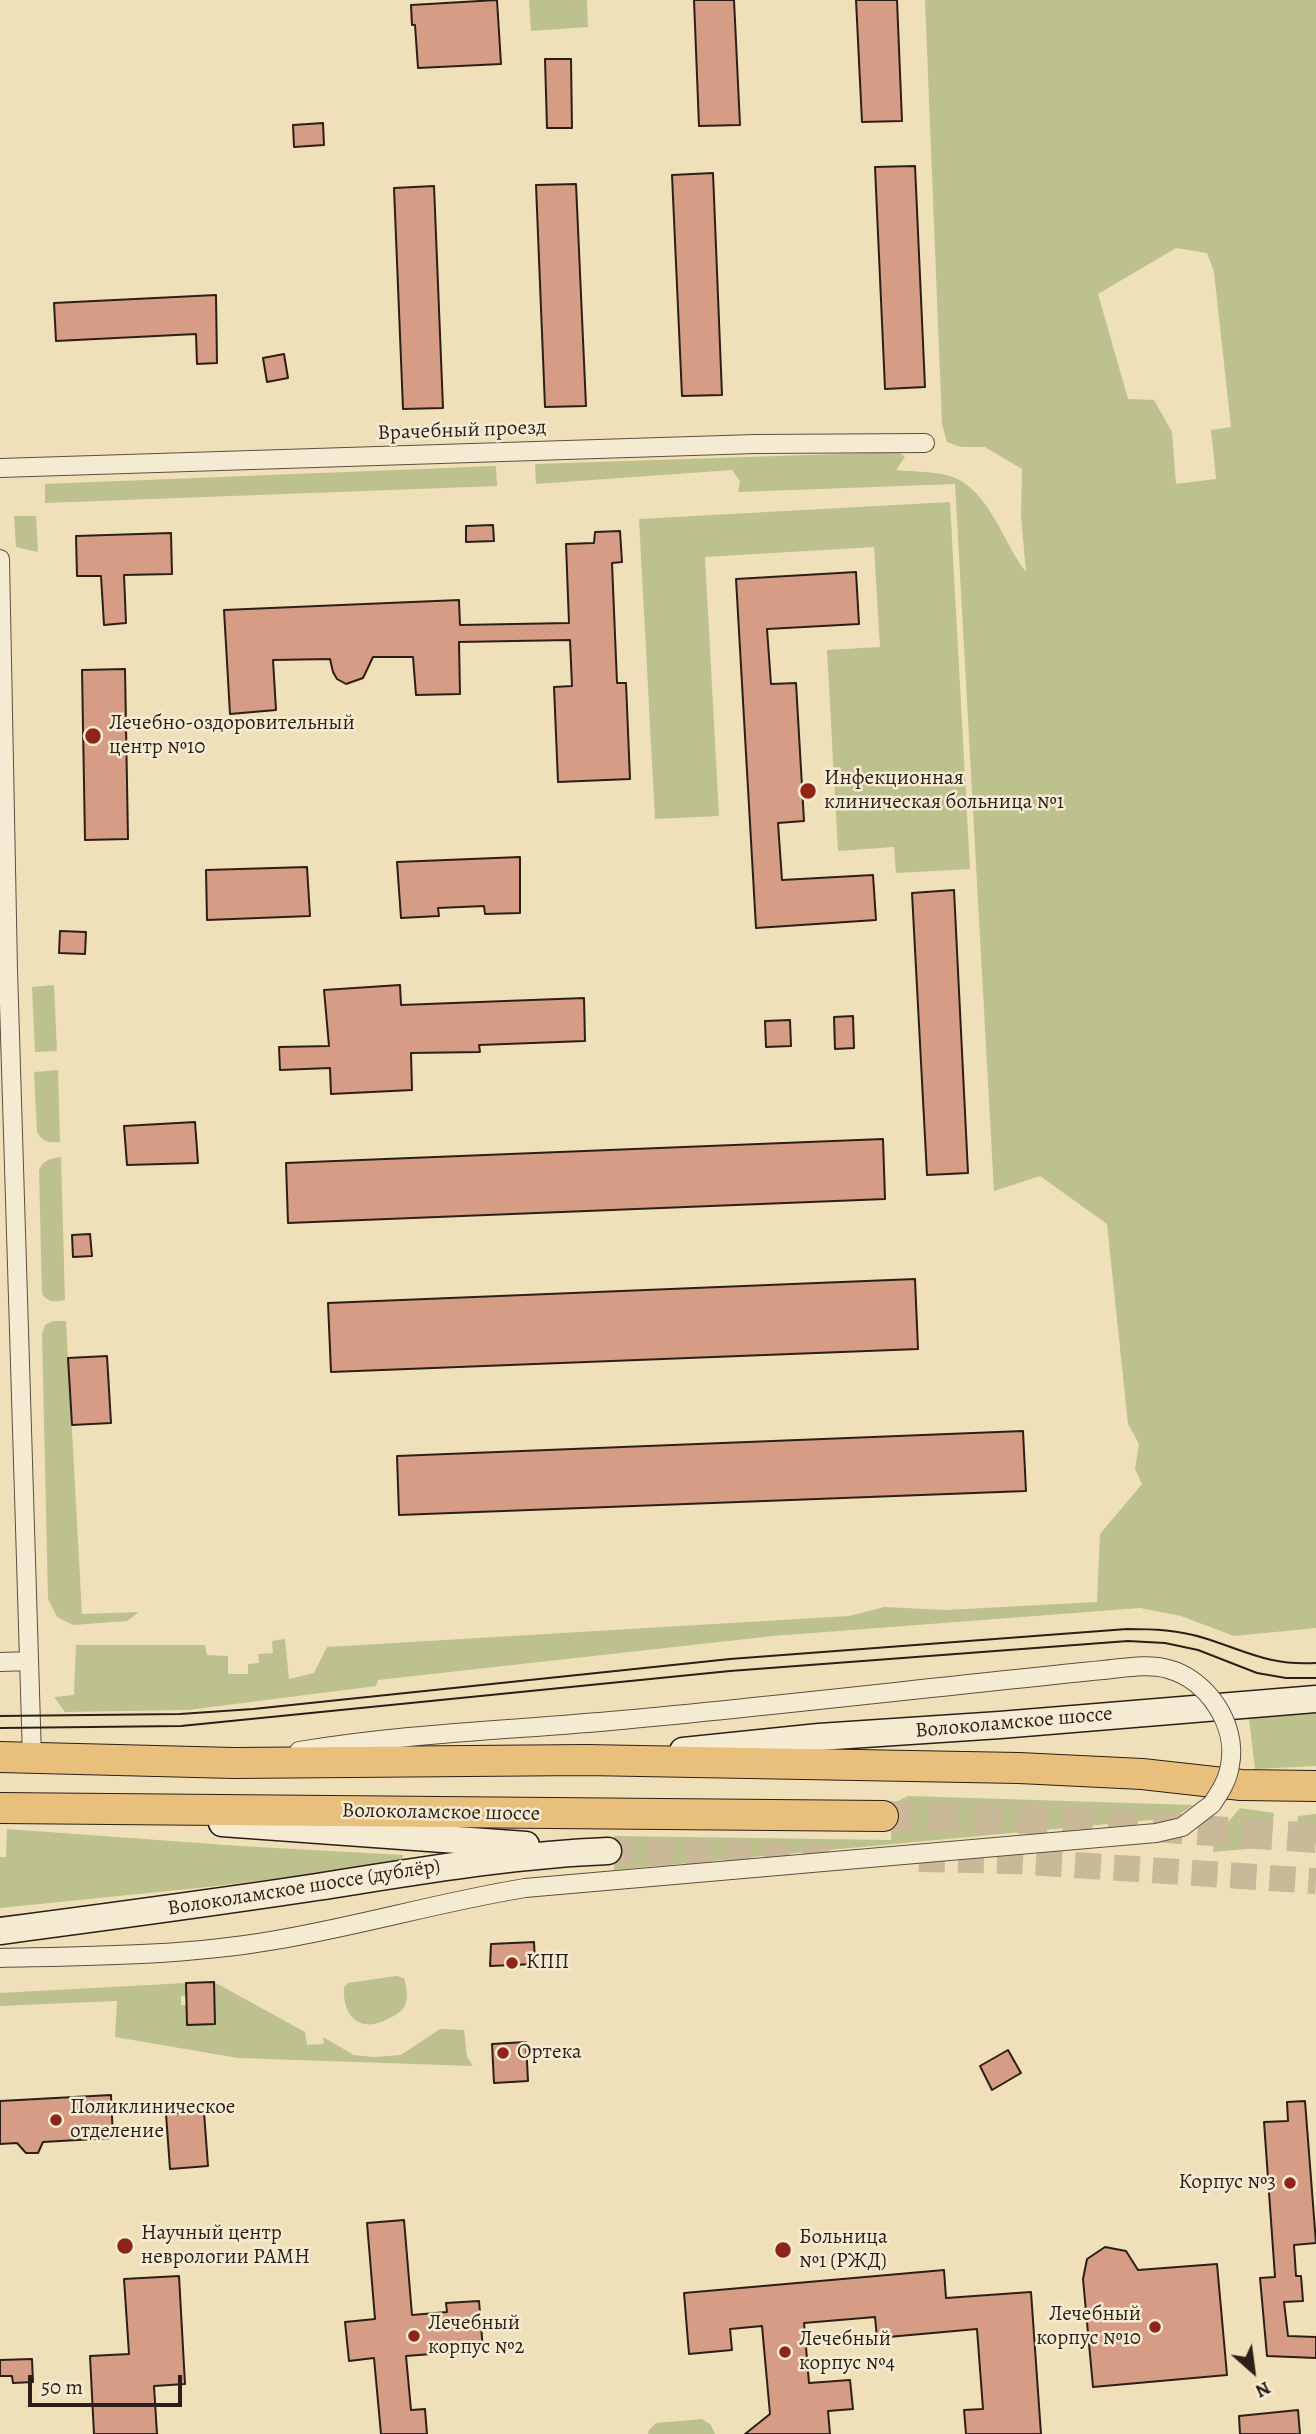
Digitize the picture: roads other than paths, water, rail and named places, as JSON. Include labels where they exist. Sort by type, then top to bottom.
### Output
[{"type":"main road","name":"Волоколамское шоссе","points":[[586,1760],[819,1738],[1316,1699]]},
{"type":"main road","name":"Волоколамское шоссе","points":[[0,1757],[234,1763],[586,1760],[1084,1770],[1241,1785],[1316,1786]]},
{"type":"main road","name":"Волоколамское шоссе","points":[[10,1808],[883,1816]]},
{"type":"main road","name":"Волоколамское шоссе (дублёр)","points":[[0,1931],[149,1912],[486,1861],[544,1854],[608,1851],[10,1808]]},
{"type":"street","name":"Врачебный проезд","points":[[0,468],[741,444],[925,443]]},
{"type":"street","points":[[0,559],[8,984],[32,1757]]},
{"type":"street","points":[[0,1662],[29,1661]]},
{"type":"street","points":[[0,1958],[193,1952],[271,1941],[468,1897],[525,1888],[1156,1833],[1182,1827],[1212,1804],[1223,1787],[1230,1765],[1231,1743],[1224,1719],[1212,1699],[1194,1681],[1168,1668],[1139,1667],[621,1720],[348,1743],[234,1763]]},
{"type":"tunnel","points":[[883,1816],[1035,1819],[1316,1838]]},
{"type":"tunnel","points":[[608,1851],[832,1857]]},
{"type":"tunnel","points":[[919,1859],[1014,1861],[1316,1881]]},
{"type":"tram line","points":[[0,1716],[180,1714],[253,1709],[730,1659],[1127,1629],[1185,1633],[1271,1660],[1316,1663]]},
{"type":"tram line","points":[[0,1728],[181,1726],[730,1671],[1128,1641],[1165,1643],[1198,1650],[1257,1673],[1286,1678],[1316,1678]]},
{"type":"place","name":"Лечебно-оздоровительный центр №10","points":[[93,736]]},
{"type":"place","name":"Инфекционная клиническая больница №1","points":[[808,791]]},
{"type":"place","name":"КПП","points":[[512,1963]]},
{"type":"place","name":"Ортека","points":[[503,2053]]},
{"type":"place","name":"Поликлиническое отделение","points":[[56,2120]]},
{"type":"place","name":"Корпус №3","points":[[1290,2183]]},
{"type":"place","name":"Научный центр неврологии РАМН","points":[[125,2246]]},
{"type":"place","name":"Больница №1 (РЖД)","points":[[783,2250]]},
{"type":"place","name":"Лечебный корпус №10","points":[[1155,2327]]},
{"type":"place","name":"Лечебный корпус №2","points":[[414,2336]]},
{"type":"place","name":"Лечебный корпус №4","points":[[785,2352]]}]
